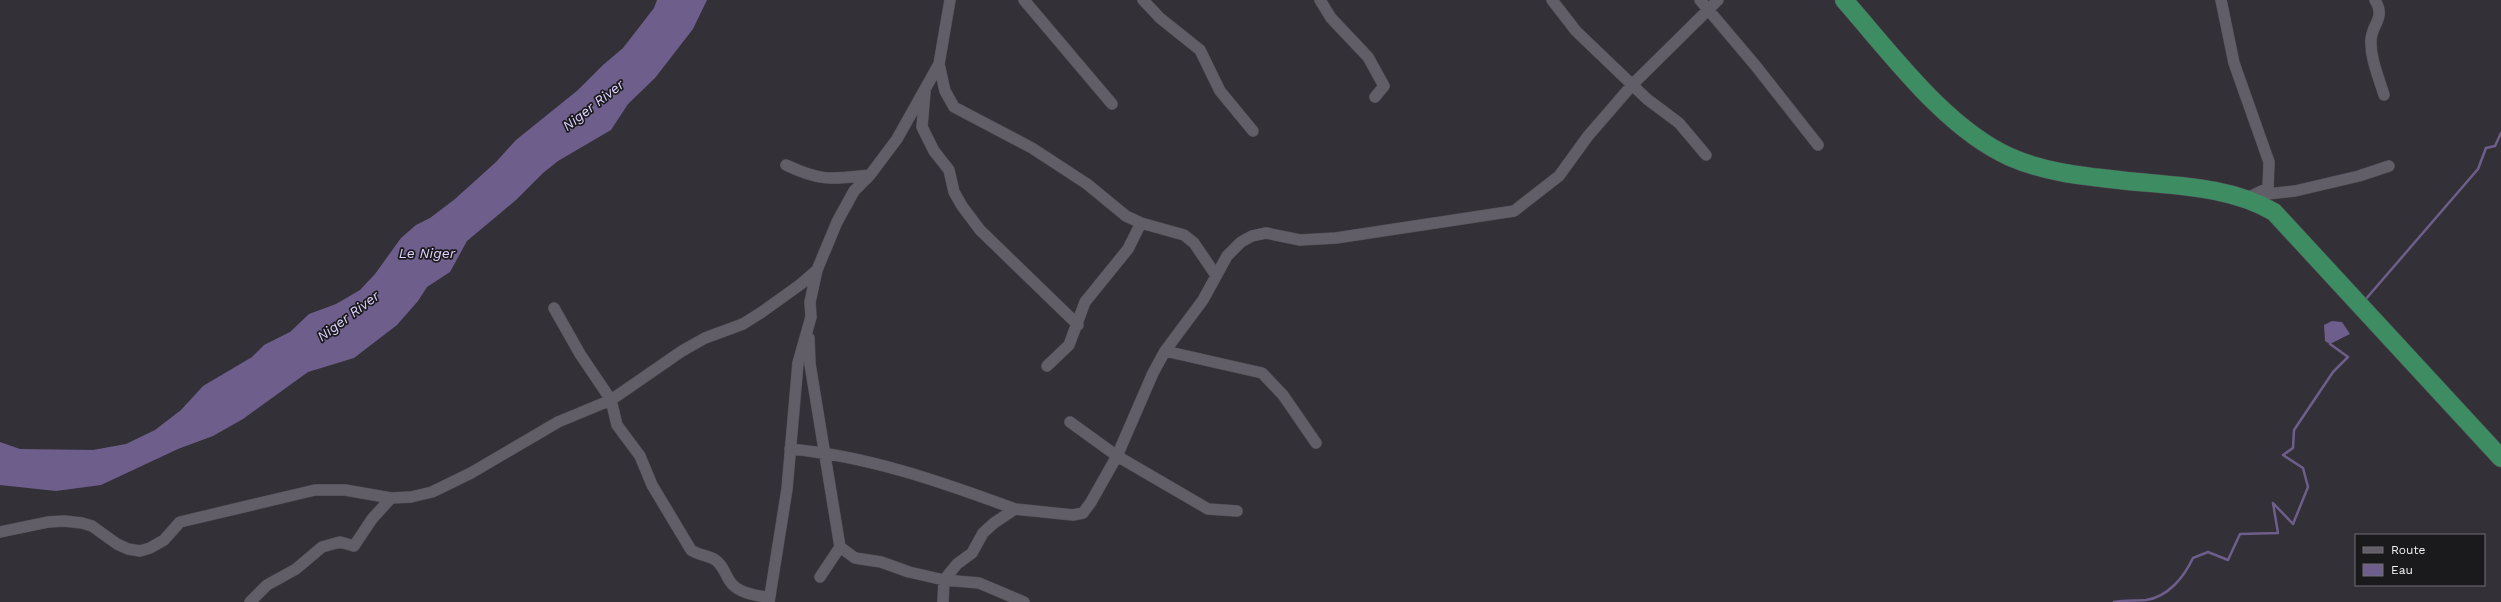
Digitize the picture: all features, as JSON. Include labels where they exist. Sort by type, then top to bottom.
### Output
[{"type":"highway","points":[[1845,0],[1931,97],[1968,133],[2009,156],[2056,172],[2191,186],[2251,197],[2274,212],[2501,458]]},
{"type":"street","points":[[820,577],[840,547],[810,364],[810,302],[817,270],[836,222],[854,191],[870,175],[897,140],[939,64],[950,0]]},
{"type":"street","points":[[1024,0],[1112,104]]},
{"type":"street","points":[[1143,0],[1160,18],[1200,50],[1220,91],[1253,131]]},
{"type":"street","points":[[1320,0],[1331,18],[1368,57],[1384,86],[1375,97]]},
{"type":"street","points":[[1552,0],[1576,31],[1647,99],[1679,123],[1706,155]]},
{"type":"street","points":[[1700,0],[1818,145]]},
{"type":"street","points":[[790,449],[825,452],[937,480],[1015,509],[1072,515],[1083,513],[1091,502],[1116,456],[1153,373],[1165,351],[1203,300],[1227,256],[1241,242],[1252,236],[1266,233],[1300,240],[1336,238],[1514,211],[1559,176],[1588,136],[1633,84],[1718,0]]},
{"type":"street","points":[[2221,0],[2234,63],[2269,162],[2268,188],[2251,197]]},
{"type":"street","points":[[2375,0],[2380,12],[2379,21],[2373,28],[2371,40],[2372,52],[2384,95]]},
{"type":"street","points":[[939,64],[946,91],[954,107],[1032,148],[1088,184],[1126,216],[1141,223],[1184,235],[1194,243],[1216,274]]},
{"type":"street","points":[[926,88],[922,128],[934,151],[950,170],[954,192],[962,206],[980,230],[1078,325]]},
{"type":"street","points":[[786,165],[819,178],[832,179],[870,175]]},
{"type":"street","points":[[2251,197],[2295,191],[2359,176],[2389,166]]},
{"type":"street","points":[[1047,366],[1069,345],[1078,325],[1085,302],[1128,249],[1141,223]]},
{"type":"street","points":[[0,532],[59,521],[82,523],[92,526],[117,544],[128,549],[140,551],[150,548],[164,540],[180,522],[315,490],[345,490],[391,498],[411,497],[432,492],[471,473],[558,422],[611,400],[682,351],[705,338],[743,324],[801,284],[817,270]]},
{"type":"street","points":[[554,308],[580,354],[611,400],[617,425],[640,456],[652,484],[691,550],[701,556],[713,559],[722,567],[732,584],[744,592],[769,600],[787,489],[798,363],[811,317]]},
{"type":"street","points":[[1165,351],[1262,373],[1283,395],[1316,443]]},
{"type":"street","points":[[1070,422],[1116,456],[1208,509],[1237,511]]},
{"type":"street","points":[[250,602],[268,585],[296,570],[322,547],[340,542],[354,546],[372,519],[391,498]]},
{"type":"street","points":[[943,602],[944,580],[957,564],[972,553],[983,533],[994,523],[1015,509]]},
{"type":"street","points":[[840,547],[855,558],[881,562],[909,572],[944,580],[979,583],[1024,602]]},
{"type":"water","name":"Le Niger","points":[[657,0],[707,0],[693,29],[655,78],[628,104],[611,130],[558,161],[543,173],[516,200],[467,241],[450,272],[427,287],[418,301],[397,325],[354,358],[308,372],[243,419],[213,436],[178,449],[101,485],[56,491],[0,485],[0,442],[20,449],[93,450],[126,444],[155,430],[181,410],[203,386],[252,357],[264,345],[290,332],[309,314],[336,304],[360,290],[375,274],[401,238],[416,225],[430,218],[455,199],[496,162],[516,140],[578,90],[603,65],[623,48],[654,8]]},
{"type":"water","points":[[2332,321],[2342,322],[2350,334],[2330,344],[2325,341],[2324,325]]},
{"type":"waterway","points":[[2365,300],[2478,169],[2486,148],[2495,146],[2501,133]]},
{"type":"waterway","points":[[2114,602],[2146,600],[2161,595],[2180,579],[2193,558],[2208,552],[2228,560],[2240,534],[2278,533],[2273,503],[2293,524],[2308,487],[2303,468],[2283,455],[2293,448],[2294,430],[2333,372],[2348,357],[2330,344]]},
{"type":"water label","name":"Niger River","points":[[593,105]]},
{"type":"water label","name":"Niger River","points":[[348,316]]}]
